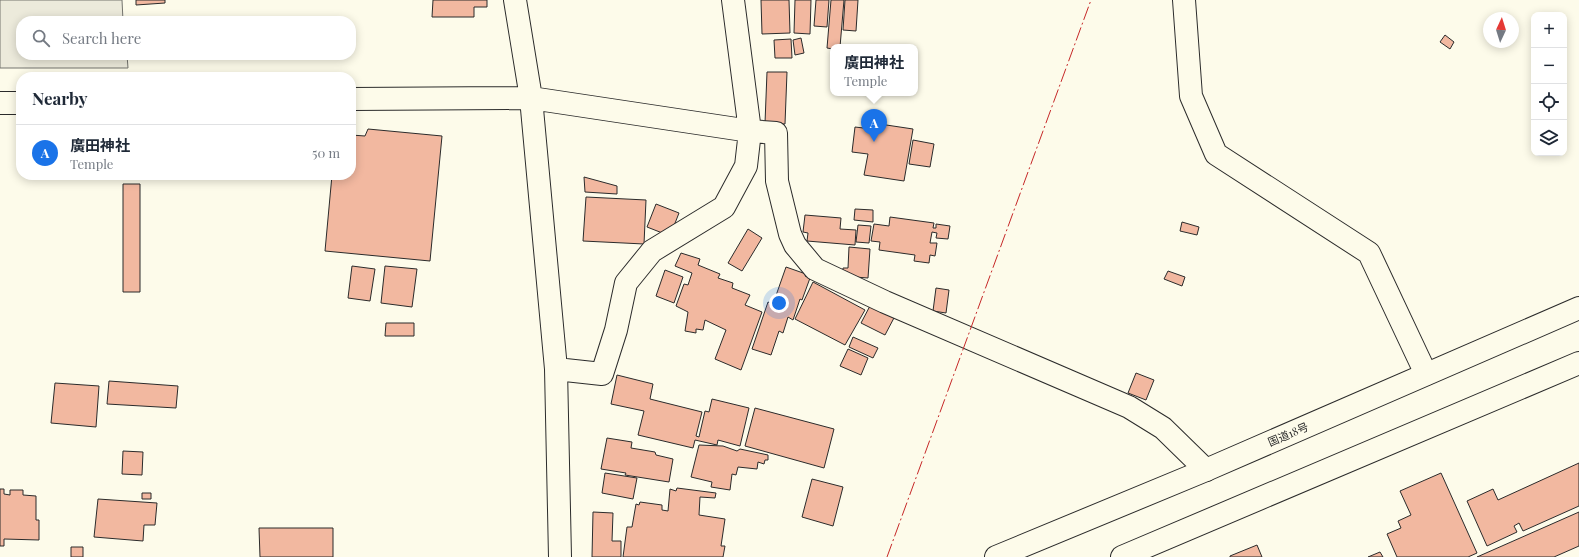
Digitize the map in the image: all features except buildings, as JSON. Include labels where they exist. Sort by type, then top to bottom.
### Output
[{"type":"main road","points":[[515,0],[531,98],[556,368],[560,557]]},
{"type":"main road","points":[[556,368],[602,374],[616,330],[626,283],[652,251],[724,207],[746,166],[750,131],[733,0]]},
{"type":"main road","points":[[1184,0],[1191,96],[1216,154],[1369,254],[1426,374]]},
{"type":"main road","points":[[356,99],[531,98],[750,131],[776,133],[777,181],[790,234],[794,246],[815,269],[885,302],[1129,407],[1163,428],[1206,470]]},
{"type":"main road","points":[[0,103],[16,103]]},
{"type":"main road","name":"国道18号","points":[[996,557],[1206,470],[1579,308]]},
{"type":"main road","points":[[1122,557],[1579,363]]},
{"type":"shaded area","points":[[0,0],[122,0],[123,16],[16,16],[16,60],[127,60],[128,68],[0,68]]},
{"type":"power","points":[[887,557],[1091,0]]},
{"type":"place","name":"廣田神社","points":[[874,142]]}]
